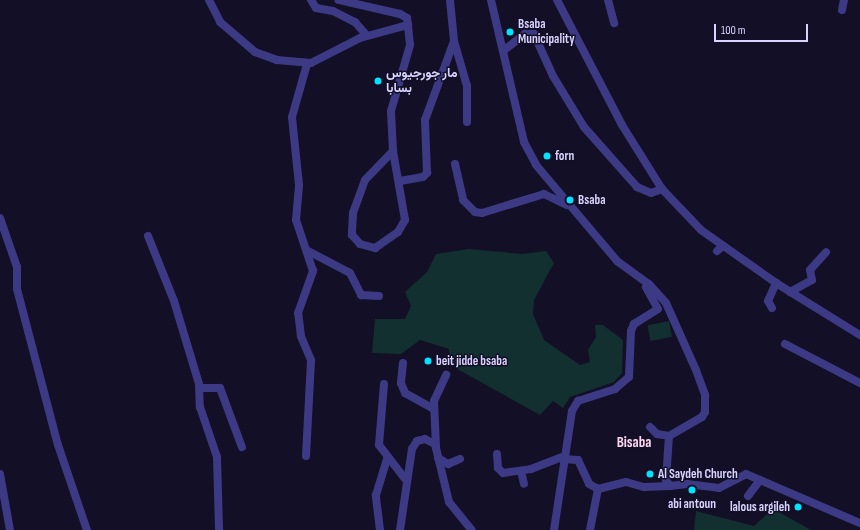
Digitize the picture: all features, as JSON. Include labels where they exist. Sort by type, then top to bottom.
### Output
[{"type":"street","points":[[209,0],[217,20],[255,52],[271,60],[307,64],[367,36],[408,25]]},
{"type":"street","points":[[311,0],[320,10],[333,11],[355,22],[367,36]]},
{"type":"street","points":[[339,0],[400,14],[407,18],[410,45],[390,111],[392,150],[400,181],[405,220],[398,232],[375,248],[360,244],[352,235],[356,202],[365,180],[392,150]]},
{"type":"street","points":[[450,0],[454,41],[467,86],[467,122]]},
{"type":"street","points":[[491,0],[524,142],[536,165],[617,261],[638,277],[666,303],[705,395],[702,418],[669,436],[657,434],[650,427]]},
{"type":"street","points":[[557,0],[622,125],[662,190],[720,249],[860,335]]},
{"type":"street","points":[[608,0],[614,23]]},
{"type":"street","points":[[842,10],[844,0]]},
{"type":"street","points":[[503,51],[525,34],[534,34],[553,76],[584,127],[637,187],[651,193],[662,190]]},
{"type":"street","points":[[400,181],[423,177],[427,173],[425,120],[454,41]]},
{"type":"street","points":[[306,456],[312,360],[301,336],[298,313],[312,274],[308,251],[296,220],[299,185],[292,117],[307,64]]},
{"type":"street","points":[[456,164],[463,200],[475,212],[482,213],[544,194],[570,206]]},
{"type":"street","points":[[0,218],[17,267],[17,289],[58,445],[87,530]]},
{"type":"street","points":[[148,236],[174,301],[200,388],[200,407],[217,457],[219,530]]},
{"type":"street","points":[[308,251],[350,273],[361,295],[379,296]]},
{"type":"street","points":[[790,292],[812,280],[810,270],[826,252]]},
{"type":"street","points":[[554,530],[563,458],[574,405],[624,384],[632,371],[631,331],[634,324],[658,312],[654,298],[638,277]]},
{"type":"street","points":[[772,308],[768,301],[776,283]]},
{"type":"street","points":[[785,344],[860,383]]},
{"type":"street","points":[[403,363],[401,383],[405,393],[434,409]]},
{"type":"street","points":[[446,375],[437,389],[434,409],[436,447],[449,502],[472,530]]},
{"type":"street","points":[[384,384],[378,430],[379,445],[387,459],[406,480]]},
{"type":"street","points":[[200,388],[220,388],[242,447]]},
{"type":"street","points":[[669,436],[665,460],[666,480],[670,486]]},
{"type":"street","points":[[400,530],[406,480],[412,449],[417,441],[429,440],[436,447]]},
{"type":"street","points":[[497,454],[500,471],[521,471],[563,458],[578,460],[589,484],[598,489],[626,482],[644,486],[723,487],[746,474],[860,523]]},
{"type":"street","points":[[438,458],[448,464],[460,459]]},
{"type":"street","points":[[380,530],[376,495],[387,459]]},
{"type":"street","points":[[521,471],[524,484]]},
{"type":"street","points":[[0,474],[10,530]]},
{"type":"street","points":[[748,496],[760,480]]},
{"type":"street","points":[[590,530],[598,489]]},
{"type":"green space","points":[[469,249],[522,254],[546,251],[554,263],[534,300],[533,314],[544,340],[580,365],[590,362],[588,350],[596,337],[595,325],[603,325],[623,340],[622,373],[614,382],[570,397],[563,408],[553,401],[540,415],[459,370],[450,361],[449,349],[420,340],[401,354],[372,353],[375,319],[405,319],[411,306],[405,292],[427,272],[436,254]]},
{"type":"green space","points":[[669,321],[672,337],[650,341],[647,325]]},
{"type":"green space","points":[[773,509],[811,530],[694,530],[696,511],[754,526]]},
{"type":"place","name":"Bsaba Municipality","points":[[510,32]]},
{"type":"place","name":"مار جورجيوس بسابا","points":[[378,81]]},
{"type":"place","name":"forn","points":[[547,156]]},
{"type":"place","name":"Bsaba","points":[[570,200]]},
{"type":"place","name":"beit jidde bsaba","points":[[428,361]]},
{"type":"place","name":"Al Saydeh Church","points":[[650,474]]},
{"type":"place","name":"abi antoun","points":[[692,490]]},
{"type":"place","name":"lalous argileh","points":[[798,507]]},
{"type":"district","name":"Bisaba","points":[[634,443]]}]
